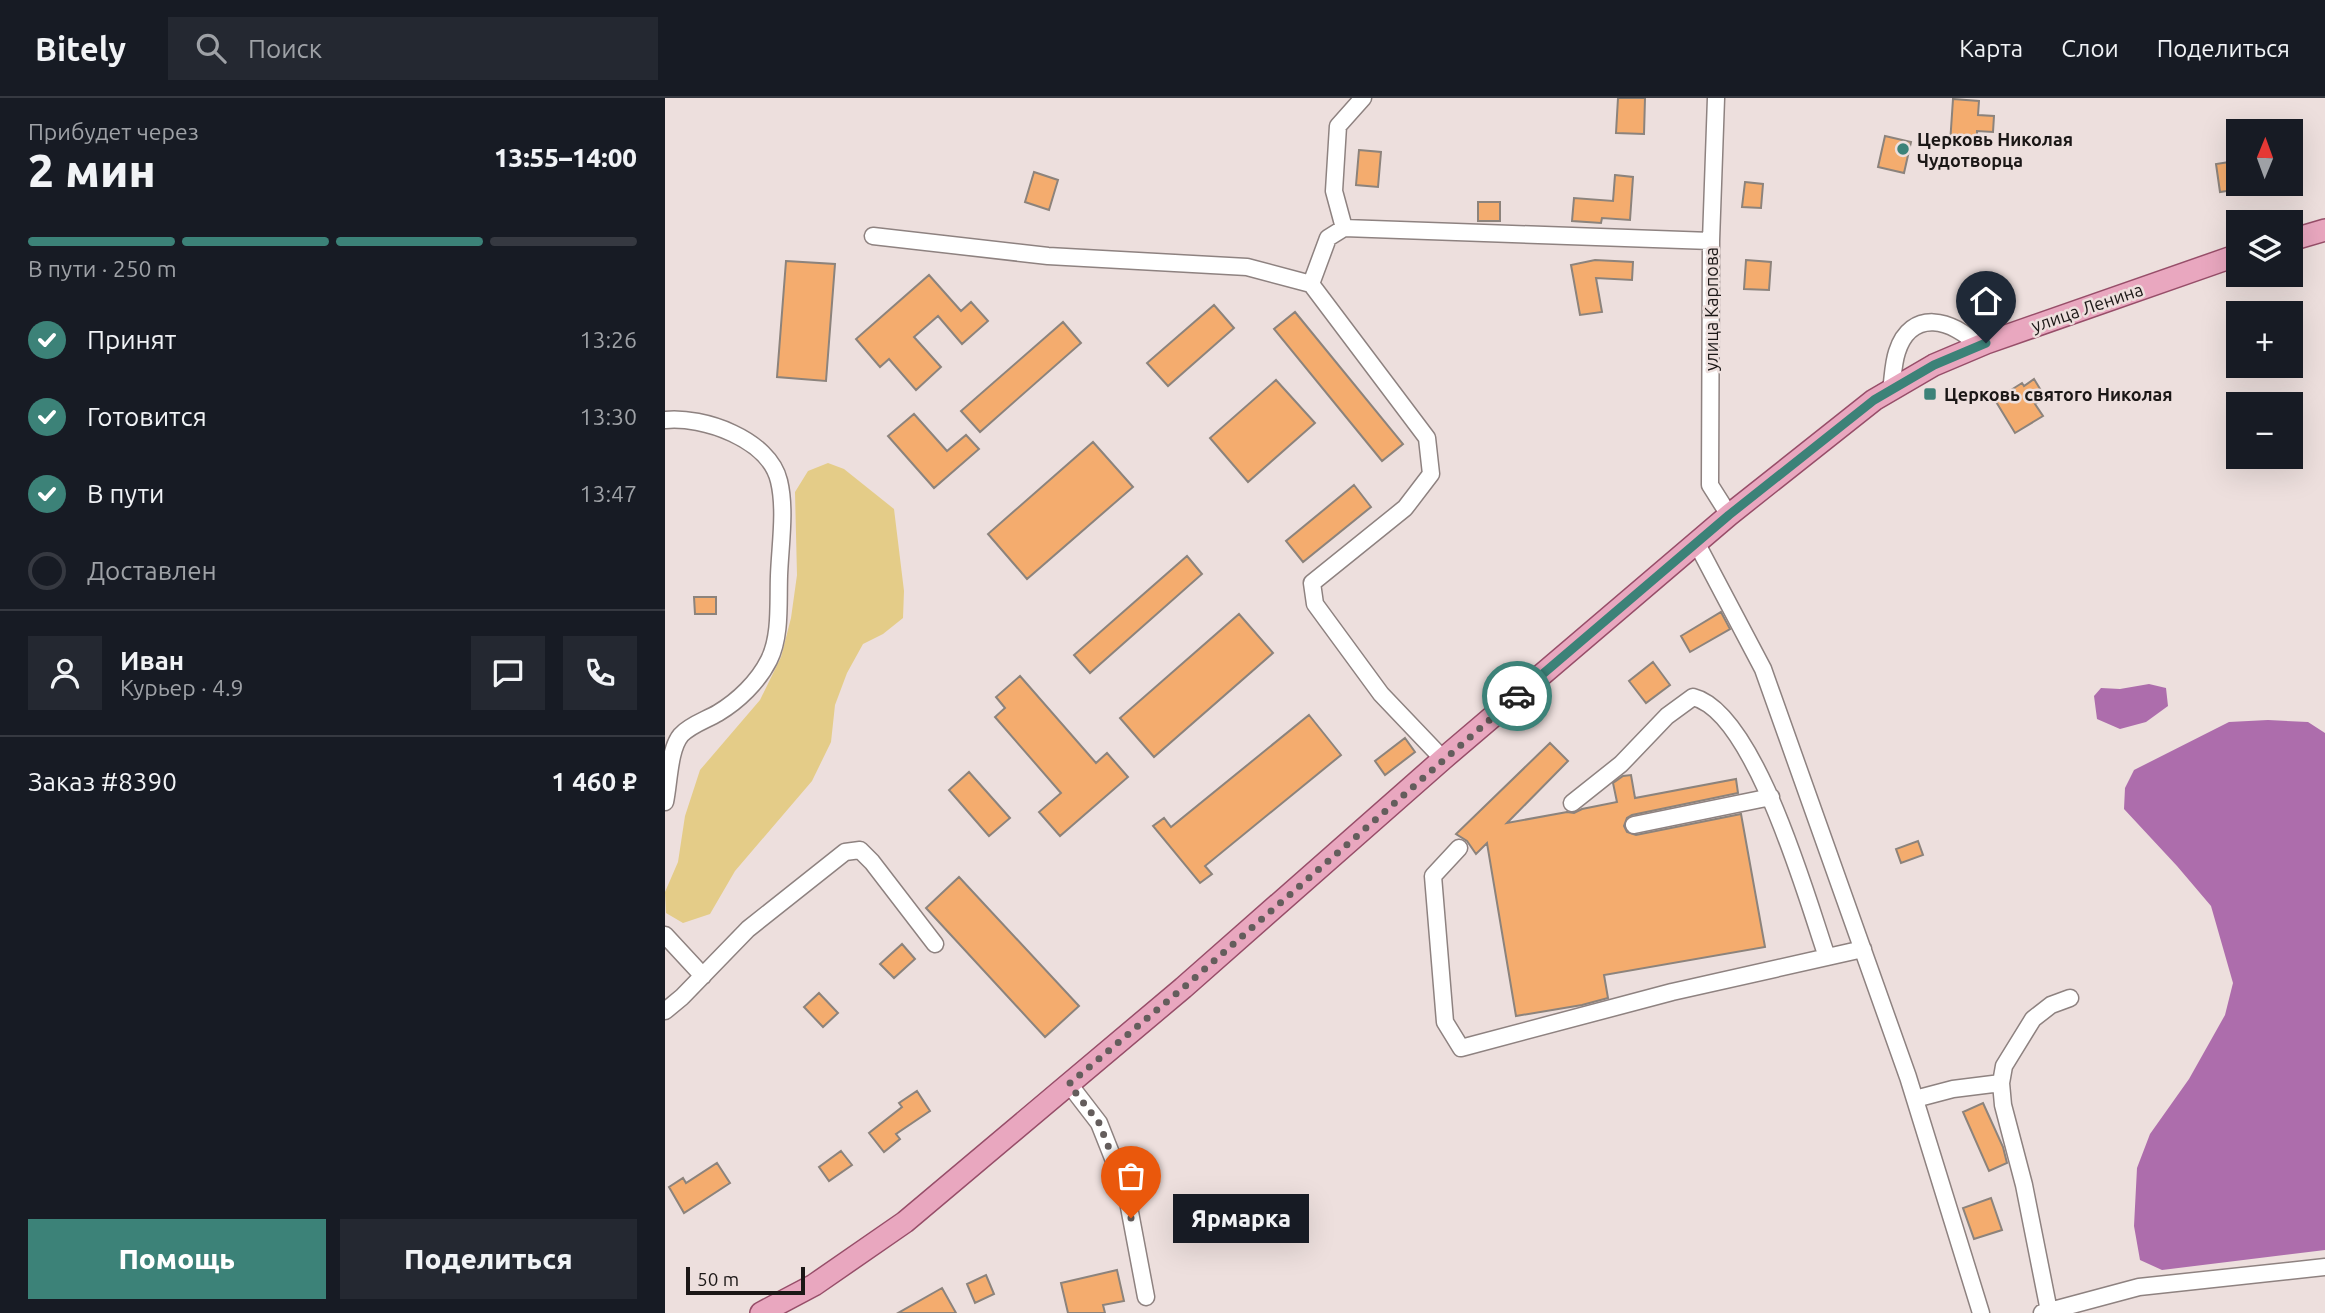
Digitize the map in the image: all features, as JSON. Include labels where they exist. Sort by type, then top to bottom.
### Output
[{"type":"main road","points":[[2303,236],[2325,230]]},
{"type":"main road","name":"улица Ленина","points":[[761,1313],[814,1284],[905,1222],[1183,988],[1443,759],[1729,515],[1874,400],[1934,365],[1978,346],[2226,259]]},
{"type":"street","points":[[1345,228],[1333,191],[1338,126],[1363,98]]},
{"type":"street","name":"улица Карпова","points":[[1716,98],[1711,241],[1710,485],[1729,515]]},
{"type":"street","points":[[1311,284],[1328,238],[1345,228],[1711,241]]},
{"type":"street","points":[[873,236],[1048,256],[1247,267],[1311,284],[1427,438],[1431,474],[1405,508],[1312,583],[1315,604],[1381,694],[1443,759]]},
{"type":"street","points":[[1891,390],[1897,352],[1907,333],[1929,321],[1966,333],[1978,346]]},
{"type":"street","points":[[665,420],[678,418],[725,429],[754,446],[771,464],[779,480],[781,508],[777,632],[770,659],[749,689],[720,712],[680,736],[671,762],[665,802]]},
{"type":"street","points":[[1696,544],[1763,669],[1915,1099],[1981,1313]]},
{"type":"street","points":[[1572,803],[1621,764],[1667,716],[1693,697],[1707,700],[1742,742],[1771,796],[1826,957]]},
{"type":"street","points":[[1635,825],[1771,796]]},
{"type":"street","points":[[1459,848],[1433,876],[1445,1022],[1461,1048],[1672,992],[1863,949]]},
{"type":"street","points":[[665,1011],[748,929],[845,852],[860,850],[872,862],[935,944]]},
{"type":"street","points":[[665,935],[703,976]]},
{"type":"street","points":[[2070,998],[2051,1005],[2033,1019],[2004,1066],[2001,1083],[2003,1105],[2024,1185],[2045,1312],[2139,1287],[2325,1267]]},
{"type":"street","points":[[1915,1099],[1953,1089],[2001,1083]]},
{"type":"street","points":[[1069,1084],[1099,1123],[1126,1191],[1146,1297]]},
{"type":"shaded area","points":[[828,463],[844,469],[894,509],[904,591],[903,618],[883,634],[863,644],[847,673],[835,705],[831,742],[812,781],[735,871],[710,914],[683,923],[666,913],[665,892],[678,862],[685,816],[700,770],[760,700],[781,657],[791,618],[797,575],[795,492],[808,471]]},
{"type":"shaded area","points":[[2149,684],[2166,688],[2168,706],[2146,722],[2120,729],[2097,719],[2094,696],[2101,688],[2120,689]]},
{"type":"shaded area","points":[[2229,722],[2308,722],[2325,733],[2325,1250],[2162,1270],[2140,1260],[2134,1226],[2137,1168],[2150,1134],[2189,1079],[2225,1015],[2233,983],[2211,906],[2124,809],[2125,788],[2134,770]]},
{"type":"building","points":[[1618,98],[1645,98],[1644,134],[1616,133]]},
{"type":"building","points":[[1953,99],[1979,101],[1978,115],[1994,116],[1993,132],[1977,131],[1977,146],[1950,144]]},
{"type":"building","points":[[1885,136],[1911,142],[1904,173],[1878,167]]},
{"type":"building","points":[[1359,150],[1381,152],[1378,187],[1356,185]]},
{"type":"building","points":[[2226,162],[2226,191],[2220,192],[2216,164]]},
{"type":"building","points":[[1034,172],[1058,180],[1049,210],[1025,202]]},
{"type":"building","points":[[1615,175],[1633,177],[1630,220],[1602,218],[1601,223],[1572,221],[1574,198],[1613,201]]},
{"type":"building","points":[[1745,182],[1763,184],[1761,208],[1742,207]]},
{"type":"building","points":[[1478,202],[1500,202],[1500,221],[1478,221]]},
{"type":"building","points":[[1595,260],[1633,262],[1632,280],[1596,278],[1602,312],[1580,315],[1571,265]]},
{"type":"building","points":[[1746,260],[1771,262],[1769,290],[1744,289]]},
{"type":"building","points":[[786,261],[835,264],[826,381],[777,377]]},
{"type":"building","points":[[929,275],[961,311],[971,302],[988,321],[962,344],[938,316],[914,337],[941,367],[916,390],[889,359],[880,367],[856,339]]},
{"type":"building","points":[[1214,305],[1234,328],[1168,386],[1147,363]]},
{"type":"building","points":[[1295,312],[1403,444],[1382,461],[1274,329]]},
{"type":"building","points":[[1063,322],[1081,343],[980,432],[961,411]]},
{"type":"building","points":[[2034,379],[2045,397],[2035,404],[2043,416],[2015,433],[1995,400],[2022,383],[2024,386]]},
{"type":"building","points":[[1276,380],[1315,423],[1248,482],[1210,438]]},
{"type":"building","points":[[914,414],[947,451],[966,435],[979,449],[934,488],[888,436]]},
{"type":"building","points":[[1093,442],[1133,487],[1027,579],[988,534]]},
{"type":"building","points":[[1354,485],[1371,507],[1303,562],[1286,541]]},
{"type":"building","points":[[1187,556],[1202,574],[1090,673],[1074,655]]},
{"type":"building","points":[[694,597],[716,597],[716,614],[695,614]]},
{"type":"building","points":[[1721,612],[1730,629],[1690,652],[1681,636]]},
{"type":"building","points":[[1239,614],[1273,653],[1154,757],[1120,718]]},
{"type":"building","points":[[1653,662],[1670,685],[1646,703],[1629,681]]},
{"type":"building","points":[[1020,676],[1096,763],[1107,753],[1128,777],[1060,836],[1039,812],[1061,793],[995,717],[1005,708],[996,697]]},
{"type":"building","points":[[1309,715],[1341,755],[1205,866],[1212,874],[1200,883],[1153,826],[1164,818],[1171,827]]},
{"type":"building","points":[[1405,738],[1415,752],[1385,775],[1375,761]]},
{"type":"building","points":[[1550,743],[1568,761],[1507,823],[1574,813],[1617,802],[1613,783],[1623,776],[1631,775],[1635,798],[1736,779],[1738,793],[1632,815],[1627,818],[1624,826],[1627,832],[1636,835],[1741,814],[1765,947],[1604,975],[1608,998],[1516,1016],[1487,843],[1476,854],[1467,841],[1456,834]]},
{"type":"building","points":[[969,772],[1010,818],[989,836],[949,790]]},
{"type":"building","points":[[1918,841],[1923,855],[1901,863],[1896,849]]},
{"type":"building","points":[[959,877],[1079,1006],[1045,1037],[926,908]]},
{"type":"building","points":[[902,944],[915,959],[894,978],[880,964]]},
{"type":"building","points":[[819,993],[838,1013],[823,1027],[804,1007]]},
{"type":"building","points":[[917,1091],[930,1111],[896,1134],[900,1139],[884,1152],[869,1133],[902,1107],[899,1103]]},
{"type":"building","points":[[1983,1103],[2003,1147],[2007,1163],[1989,1171],[1963,1112]]},
{"type":"building","points":[[841,1151],[852,1165],[829,1181],[819,1167]]},
{"type":"building","points":[[717,1163],[730,1183],[684,1213],[669,1187],[683,1178],[686,1183]]},
{"type":"building","points":[[1991,1198],[2002,1230],[1974,1239],[1963,1208]]},
{"type":"building","points":[[1117,1270],[1124,1301],[1103,1305],[1105,1313],[1068,1313],[1061,1283]]},
{"type":"building","points":[[986,1275],[994,1294],[975,1303],[967,1284]]},
{"type":"building","points":[[942,1288],[956,1313],[898,1313]]},
{"type":"way so far","points":[[1131,1218],[1126,1191],[1099,1123],[1069,1084],[1517,696]]},
{"type":"place","name":"Церковь Николая Чудотворца","points":[[1903,149]]},
{"type":"place","name":"Церковь святого Николая","points":[[1930,394]]},
{"type":"place","name":"Ярмарка","points":[[1131,1218]]},
{"type":"route","points":[[1517,696],[1729,515],[1874,400],[1934,365],[1986,343]]}]
